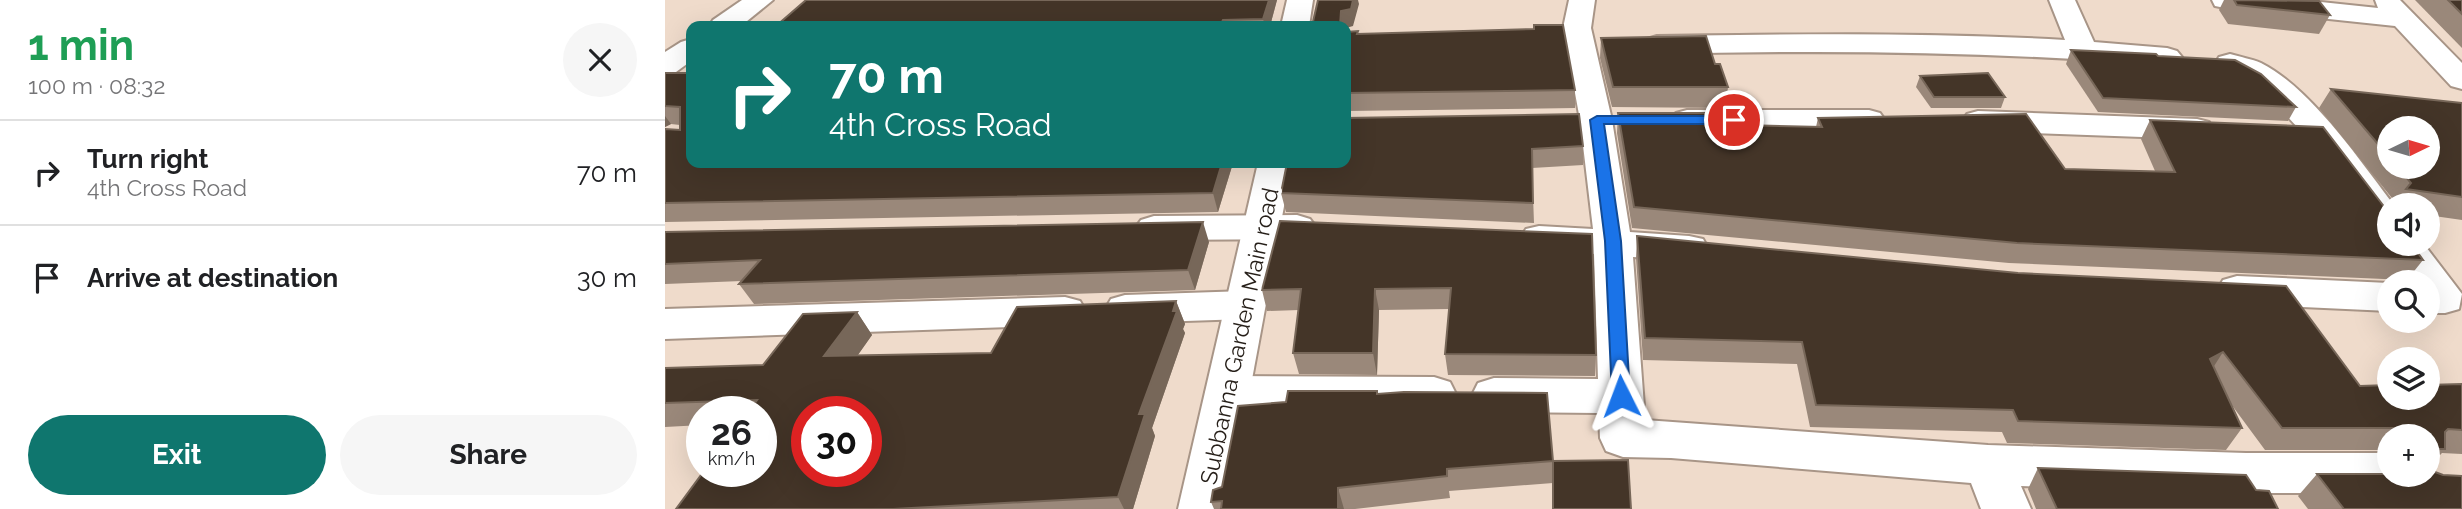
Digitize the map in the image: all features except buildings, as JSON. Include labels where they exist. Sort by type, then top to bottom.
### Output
[{"type":"street","points":[[730,21],[760,0]]},
{"type":"street","points":[[1296,21],[1300,0]]},
{"type":"street","points":[[1582,0],[1588,39],[1610,120],[1623,438],[1671,439],[1988,465],[2257,491],[2377,478]]},
{"type":"street","points":[[2062,0],[2083,49]]},
{"type":"street","points":[[2224,0],[2395,9],[2462,80]]},
{"type":"street","points":[[1588,39],[1846,41],[2083,49],[2240,63],[2284,93],[2322,135],[2377,208]]},
{"type":"street","points":[[665,66],[684,49]]},
{"type":"street","points":[[2284,93],[2325,97]]},
{"type":"street","points":[[1610,120],[1900,120]]},
{"type":"street","points":[[1941,121],[2010,121],[2227,131]]},
{"type":"street","points":[[2281,134],[2322,135]]},
{"type":"street","name":"Subbanna Garden Main road","points":[[1203,509],[1274,168]]},
{"type":"street","points":[[1125,228],[1264,226],[1334,229]]},
{"type":"street","points":[[1501,236],[1613,241],[1722,251]]},
{"type":"street","points":[[2199,288],[2377,296]]},
{"type":"street","points":[[665,324],[1246,306]]},
{"type":"street","points":[[1227,393],[1621,396]]},
{"type":"street","points":[[1988,465],[2006,509]]},
{"type":"route","points":[[1621,396],[1613,241],[1597,120],[1734,120]]}]
